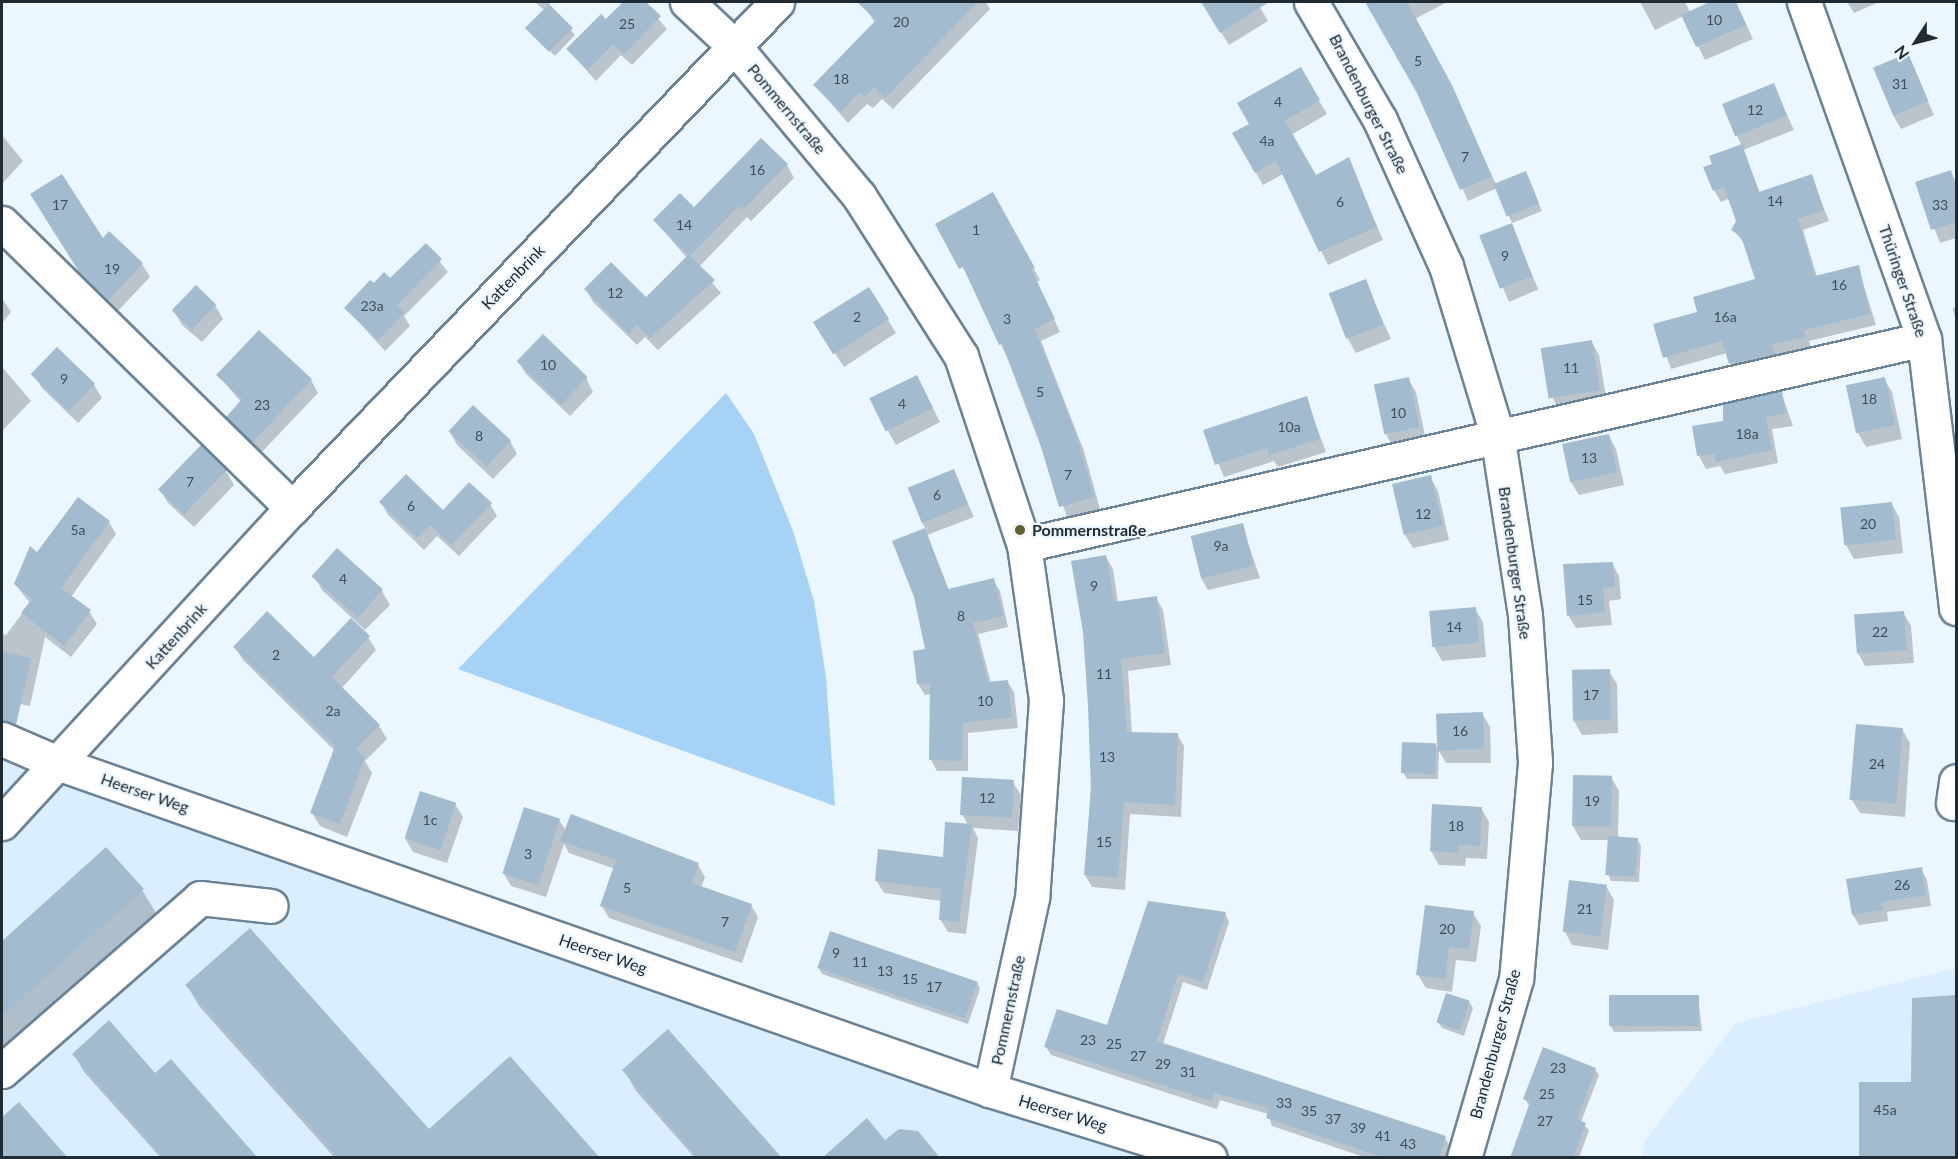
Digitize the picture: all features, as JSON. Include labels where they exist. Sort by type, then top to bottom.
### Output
[{"type":"street","points":[[687,2],[734,46]]},
{"type":"street","name":"Kattenbrink","points":[[2,823],[60,764],[292,508],[777,2]]},
{"type":"street","name":"Brandenburger Straße","points":[[1311,2],[1380,120],[1446,266],[1497,434],[1524,615],[1535,763],[1516,979],[1464,1158]]},
{"type":"street","name":"Thüringer Straße","points":[[1804,2],[1924,339],[1956,608]]},
{"type":"street","name":"Pommernstraße","points":[[734,46],[859,196],[961,356],[1024,545],[1046,700],[1032,898],[990,1090]]},
{"type":"street","points":[[2,223],[292,508]]},
{"type":"street","points":[[1024,545],[1497,434],[1924,339]]},
{"type":"street","name":"Heerser Weg","points":[[2,738],[60,764],[990,1090],[1210,1158]]},
{"type":"street","points":[[2,1071],[200,898],[271,906]]},
{"type":"shaded area","points":[[726,393],[754,434],[793,531],[814,601],[826,677],[835,806],[458,669]]},
{"type":"shaded area","points":[[2,753],[419,908],[1164,1157],[2,1157]]},
{"type":"shaded area","points":[[1956,968],[1956,1157],[1642,1158],[1645,1140],[1736,1023]]},
{"type":"building","points":[[623,2],[646,2],[661,16],[624,54],[613,44],[588,70],[566,49],[601,14],[606,19]]},
{"type":"building","points":[[857,2],[978,2],[885,98],[874,87],[865,97],[860,92],[841,112],[813,85],[876,20]]},
{"type":"building","points":[[1201,2],[1269,2],[1220,33]]},
{"type":"building","points":[[1365,2],[1407,2],[1452,85],[1492,176],[1460,190],[1417,93]]},
{"type":"building","points":[[1710,2],[1736,2],[1746,25],[1696,47],[1681,15]]},
{"type":"building","points":[[549,4],[573,28],[549,52],[525,28]]},
{"type":"building","points":[[1908,53],[1928,101],[1893,116],[1873,68]]},
{"type":"building","points":[[1301,67],[1320,100],[1285,121],[1316,175],[1349,157],[1377,227],[1319,252],[1276,161],[1255,173],[1232,133],[1249,124],[1237,103]]},
{"type":"building","points":[[1774,83],[1787,115],[1735,136],[1722,104]]},
{"type":"building","points":[[761,138],[788,164],[743,210],[739,206],[690,256],[715,280],[650,338],[637,325],[629,334],[584,289],[611,262],[646,297],[688,255],[653,220],[680,193],[694,207]]},
{"type":"building","points":[[1742,144],[1759,192],[1812,174],[1824,210],[1798,219],[1815,276],[1859,265],[1870,314],[1804,330],[1806,337],[1772,344],[1775,354],[1729,364],[1722,341],[1663,358],[1653,324],[1697,312],[1693,297],[1755,279],[1741,236],[1731,230],[1736,221],[1724,187],[1713,191],[1703,167],[1712,164],[1709,156]]},
{"type":"building","points":[[1951,170],[1956,187],[1956,222],[1931,230],[1915,182]]},
{"type":"building","points":[[1526,171],[1539,203],[1507,217],[1494,184]]},
{"type":"building","points":[[62,174],[103,238],[109,231],[143,263],[108,301],[81,275],[30,194]]},
{"type":"building","points":[[993,192],[1035,268],[1031,269],[1055,319],[1035,329],[1077,437],[1094,497],[1059,507],[1036,430],[1002,344],[999,345],[963,267],[959,269],[935,224]]},
{"type":"building","points":[[1512,223],[1532,276],[1500,289],[1479,236]]},
{"type":"building","points":[[426,243],[442,259],[397,305],[404,313],[378,340],[344,308],[370,280],[374,283],[384,272],[390,278]]},
{"type":"building","points":[[1366,279],[1384,325],[1346,339],[1329,293]]},
{"type":"building","points":[[196,285],[216,304],[192,330],[172,310]]},
{"type":"building","points":[[869,287],[889,319],[833,354],[813,322]]},
{"type":"building","points":[[259,330],[312,379],[252,443],[226,417],[242,399],[216,375]]},
{"type":"building","points":[[543,334],[588,377],[561,404],[517,361]]},
{"type":"building","points":[[1592,340],[1600,390],[1549,399],[1541,348]]},
{"type":"building","points":[[57,347],[95,384],[69,411],[31,374]]},
{"type":"building","points":[[917,375],[933,408],[886,431],[869,398]]},
{"type":"building","points":[[1409,377],[1420,427],[1384,434],[1374,384]]},
{"type":"building","points":[[1885,377],[1895,425],[1856,433],[1846,385]]},
{"type":"building","points":[[1782,391],[1786,413],[1766,417],[1772,450],[1716,462],[1714,454],[1697,456],[1692,426],[1723,421],[1723,404]]},
{"type":"building","points":[[1307,396],[1320,439],[1269,455],[1267,448],[1215,465],[1203,430]]},
{"type":"building","points":[[473,405],[511,440],[486,467],[448,431]]},
{"type":"building","points":[[1609,434],[1617,472],[1570,482],[1562,444]]},
{"type":"building","points":[[201,445],[227,470],[184,515],[158,490]]},
{"type":"building","points":[[954,469],[968,504],[922,523],[908,488]]},
{"type":"building","points":[[406,474],[443,510],[469,482],[492,503],[451,545],[430,525],[417,538],[379,502]]},
{"type":"building","points":[[1431,475],[1443,526],[1404,535],[1392,484]]},
{"type":"building","points":[[78,497],[110,521],[61,588],[91,610],[64,646],[21,613],[32,599],[14,584],[30,546],[37,552]]},
{"type":"building","points":[[1892,502],[1896,540],[1844,545],[1840,507]]},
{"type":"building","points":[[1243,523],[1254,566],[1201,579],[1191,536]]},
{"type":"building","points":[[925,528],[948,589],[994,578],[1003,616],[973,623],[988,682],[1008,680],[1012,717],[963,723],[962,761],[929,760],[930,683],[917,684],[913,651],[925,649],[914,597],[892,541]]},
{"type":"building","points":[[337,548],[383,589],[358,618],[312,576]]},
{"type":"building","points":[[1106,555],[1114,602],[1157,596],[1165,653],[1121,659],[1127,732],[1178,733],[1175,805],[1124,802],[1118,878],[1084,875],[1091,790],[1088,706],[1083,632],[1071,561]]},
{"type":"building","points":[[1613,562],[1615,587],[1603,588],[1605,612],[1567,616],[1563,564]]},
{"type":"building","points":[[1476,607],[1479,643],[1432,647],[1429,611]]},
{"type":"building","points":[[267,611],[314,657],[351,618],[370,636],[332,677],[380,725],[356,749],[365,758],[340,824],[310,813],[335,746],[233,647]]},
{"type":"building","points":[[1904,611],[1907,650],[1857,653],[1854,614]]},
{"type":"building","points":[[2,651],[31,658],[16,725],[2,721]]},
{"type":"building","points":[[1610,669],[1611,720],[1573,721],[1572,670]]},
{"type":"building","points":[[1483,712],[1484,749],[1437,751],[1436,714]]},
{"type":"building","points":[[1856,724],[1903,728],[1896,804],[1849,800]]},
{"type":"building","points":[[1402,742],[1436,743],[1435,774],[1401,773]]},
{"type":"building","points":[[1573,775],[1612,776],[1611,827],[1572,826]]},
{"type":"building","points":[[962,777],[1014,780],[1012,818],[960,815]]},
{"type":"building","points":[[420,791],[456,803],[441,850],[405,839]]},
{"type":"building","points":[[1432,804],[1482,807],[1480,846],[1459,845],[1458,853],[1430,851]]},
{"type":"building","points":[[524,807],[560,819],[539,885],[502,874]]},
{"type":"building","points":[[571,814],[699,863],[692,883],[752,904],[735,952],[600,906],[616,860],[560,841]]},
{"type":"building","points":[[945,822],[972,824],[959,922],[939,920],[941,889],[875,881],[878,849],[943,857]]},
{"type":"building","points":[[1608,836],[1638,838],[1635,877],[1605,875]]},
{"type":"building","points":[[106,847],[144,889],[2,1016],[2,941]]},
{"type":"building","points":[[1922,867],[1926,895],[1881,902],[1883,910],[1852,915],[1846,879]]},
{"type":"building","points":[[1569,880],[1607,885],[1600,936],[1563,932]]},
{"type":"building","points":[[1148,901],[1226,912],[1203,982],[1178,974],[1157,1041],[1446,1136],[1439,1158],[1385,1158],[1266,1118],[1269,1108],[1215,1093],[1212,1101],[1044,1047],[1057,1009],[1107,1025]]},
{"type":"building","points":[[1425,905],[1474,911],[1469,949],[1449,947],[1445,979],[1416,975]]},
{"type":"building","points":[[250,928],[429,1129],[510,1056],[600,1158],[340,1158],[185,985]]},
{"type":"building","points":[[830,931],[978,982],[965,1019],[817,968]]},
{"type":"building","points":[[1446,993],[1470,1001],[1460,1030],[1436,1022]]},
{"type":"building","points":[[1609,995],[1699,995],[1699,1026],[1609,1026]]},
{"type":"building","points":[[1956,995],[1956,1158],[1859,1158],[1859,1082],[1911,1082],[1912,998]]},
{"type":"building","points":[[109,1020],[155,1073],[171,1059],[258,1158],[164,1158],[72,1054]]},
{"type":"building","points":[[668,1029],[782,1158],[699,1158],[622,1070]]},
{"type":"building","points":[[1543,1047],[1596,1068],[1577,1119],[1586,1123],[1573,1158],[1510,1158],[1530,1102],[1523,1099]]},
{"type":"building","points":[[19,1102],[68,1158],[2,1158],[2,1117]]},
{"type":"building","points":[[867,1118],[885,1140],[899,1129],[918,1131],[940,1158],[822,1158]]},
{"type":"place","name":"Pommernstraße","points":[[1020,530]]}]
